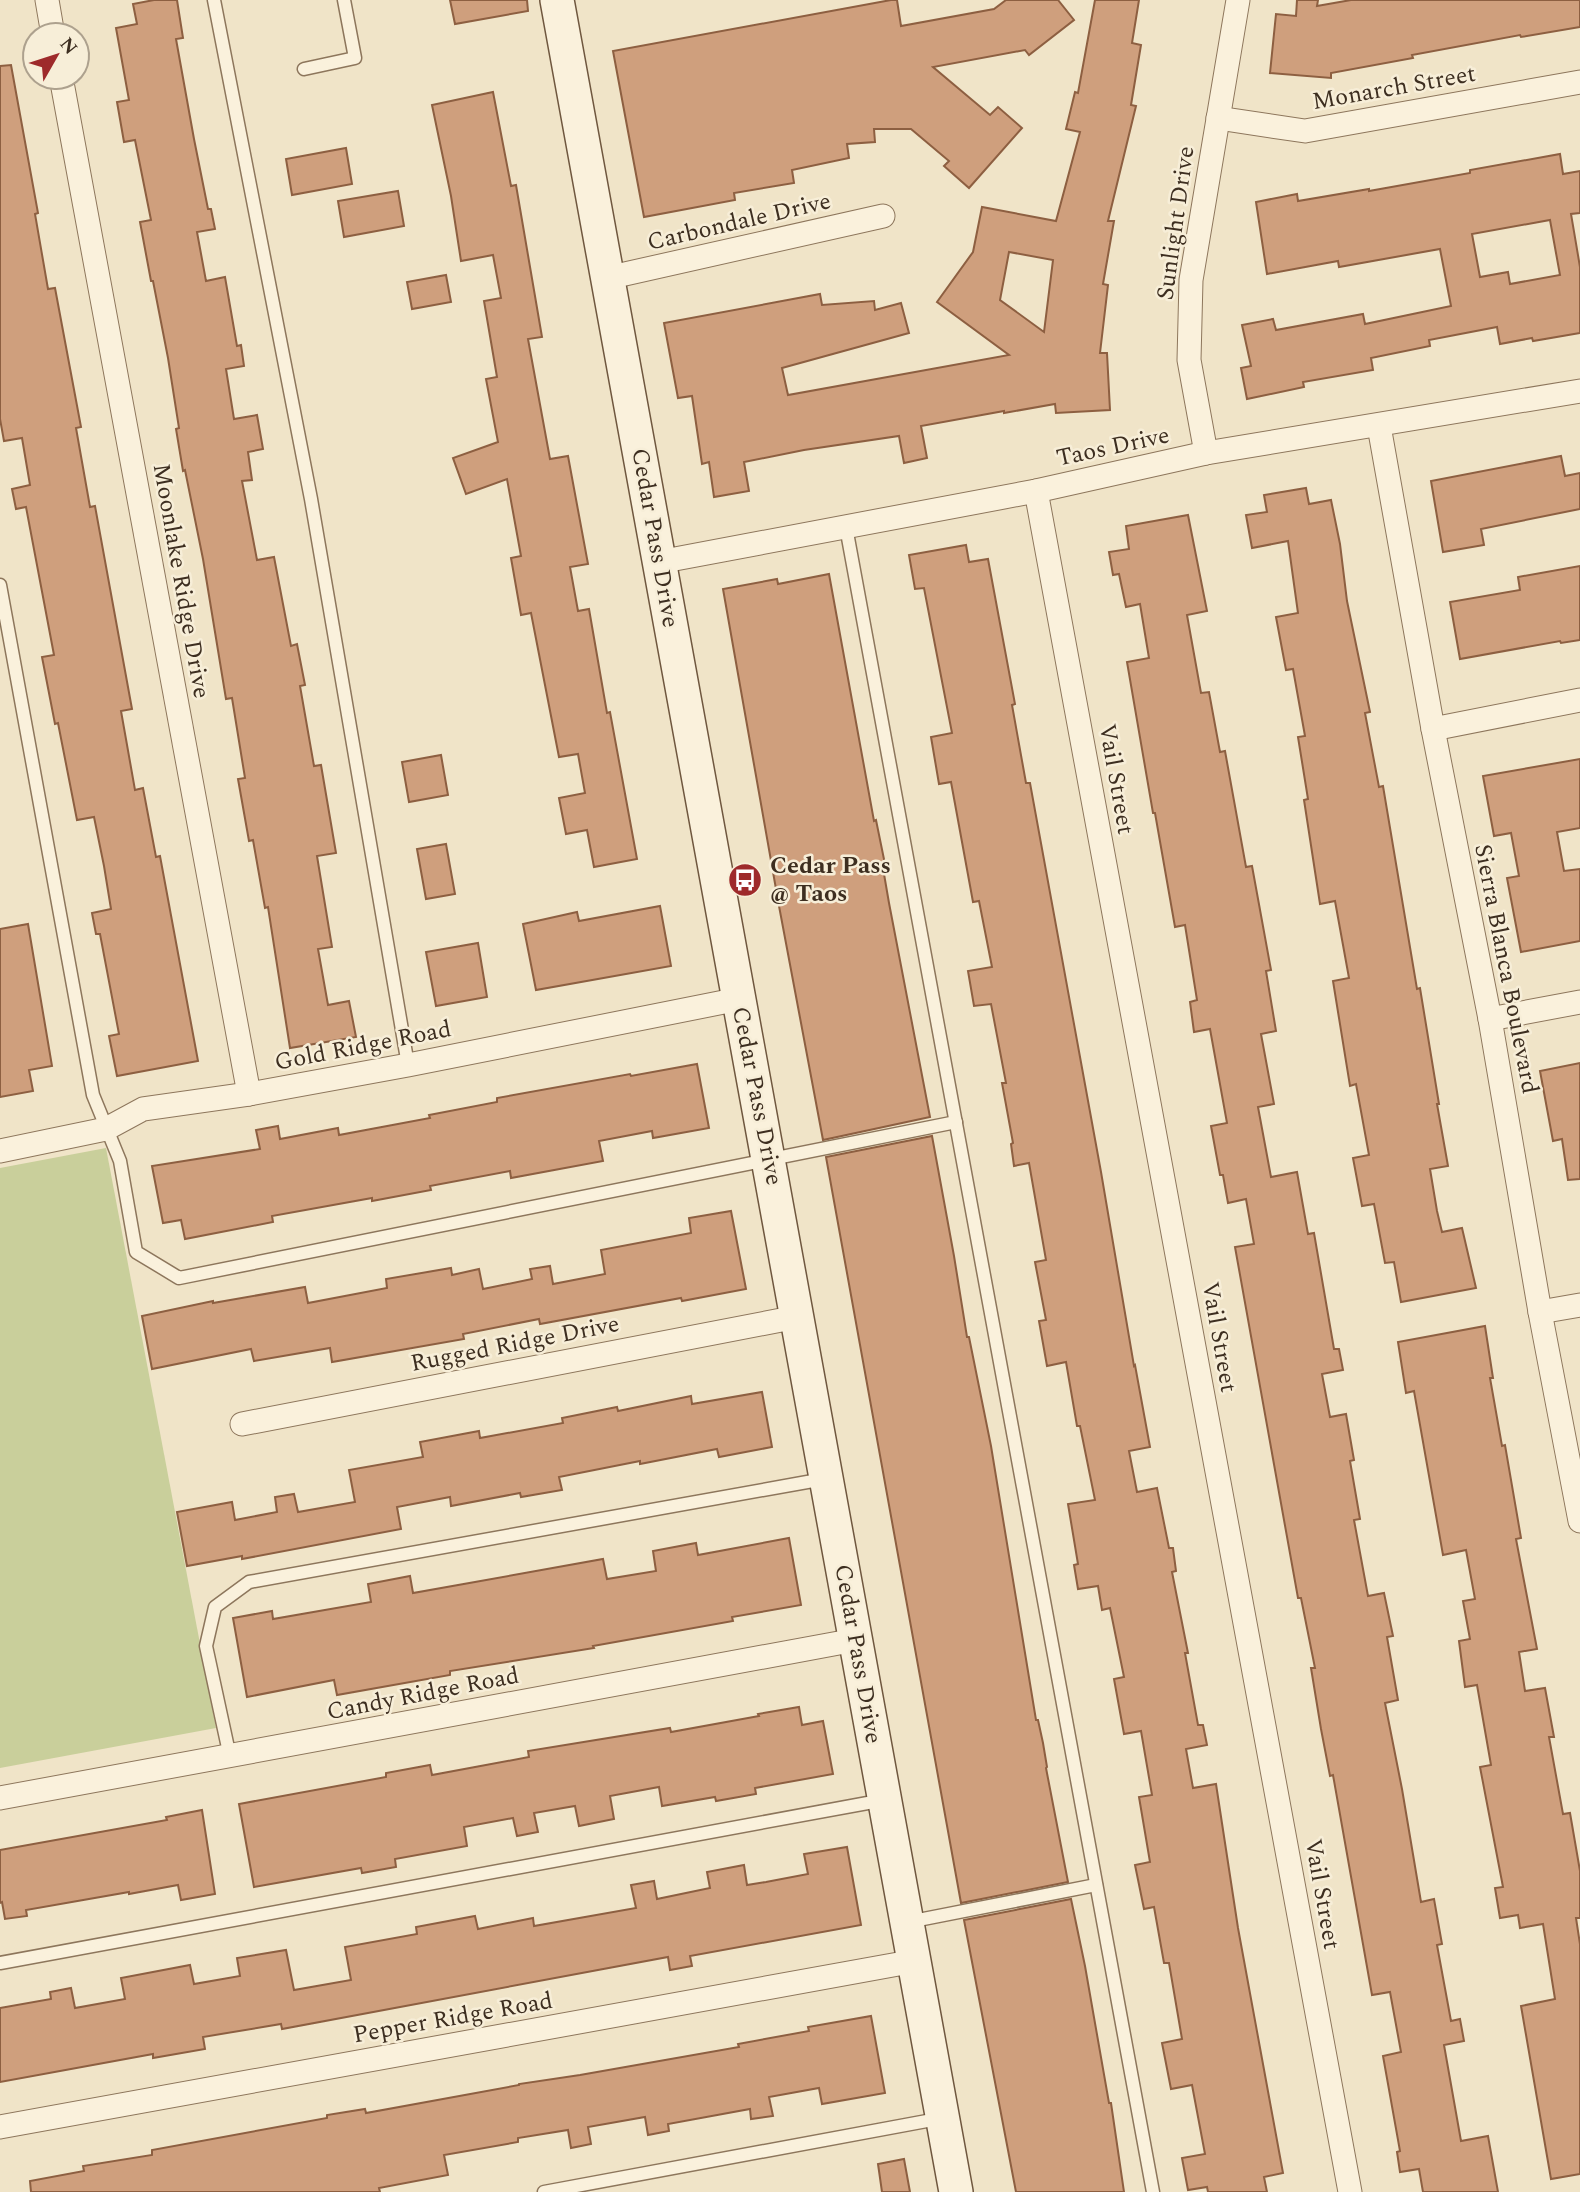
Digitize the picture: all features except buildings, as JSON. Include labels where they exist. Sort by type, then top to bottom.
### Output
[{"type":"street","points":[[47,0],[51,21]]},
{"type":"street","name":"Cedar Pass Drive","points":[[559,0],[607,278],[956,2192]]},
{"type":"street","name":"Sunlight Drive","points":[[1206,453],[1189,360],[1191,280],[1238,0]]},
{"type":"street","name":"Monarch Street","points":[[1218,118],[1305,131],[1580,82]]},
{"type":"street","name":"Moonlake Ridge Drive","points":[[64,91],[249,1094]]},
{"type":"street","name":"Carbondale Drive","points":[[607,278],[883,216]]},
{"type":"street","name":"Taos Drive","points":[[659,562],[1036,491],[1206,453],[1580,391]]},
{"type":"street","name":"Sierra Blanca Boulevard","points":[[1379,426],[1433,729],[1490,1019],[1540,1312],[1580,1521]]},
{"type":"street","name":"Vail Street","points":[[1036,491],[1350,2192]]},
{"type":"street","points":[[1433,729],[1580,700]]},
{"type":"street","name":"Gold Ridge Road","points":[[0,1151],[106,1129],[143,1110],[408,1065],[739,999]]},
{"type":"street","points":[[1490,1019],[1580,1002]]},
{"type":"street","points":[[1540,1312],[1580,1305]]},
{"type":"street","name":"Rugged Ridge Drive","points":[[242,1423],[797,1317]]},
{"type":"street","name":"Candy Ridge Road","points":[[0,1798],[855,1640]]},
{"type":"street","name":"Pepper Ridge Road","points":[[0,2127],[915,1961]]},
{"type":"lane","points":[[214,0],[311,499],[408,1065]]},
{"type":"lane","points":[[304,69],[355,58],[344,0]]},
{"type":"lane","points":[[846,527],[1153,2192]]},
{"type":"lane","points":[[0,585],[93,1095],[120,1161],[136,1252],[179,1278],[956,1122]]},
{"type":"lane","points":[[230,1757],[206,1646],[215,1607],[249,1582],[826,1479]]},
{"type":"lane","points":[[0,1963],[885,1800]]},
{"type":"lane","points":[[907,1922],[1096,1885]]},
{"type":"lane","points":[[544,2192],[943,2118]]},
{"type":"green space","points":[[106,1148],[216,1728],[0,1768],[0,1168]]},
{"type":"place","name":"Cedar Pass @ Taos","points":[[745,880]]}]
